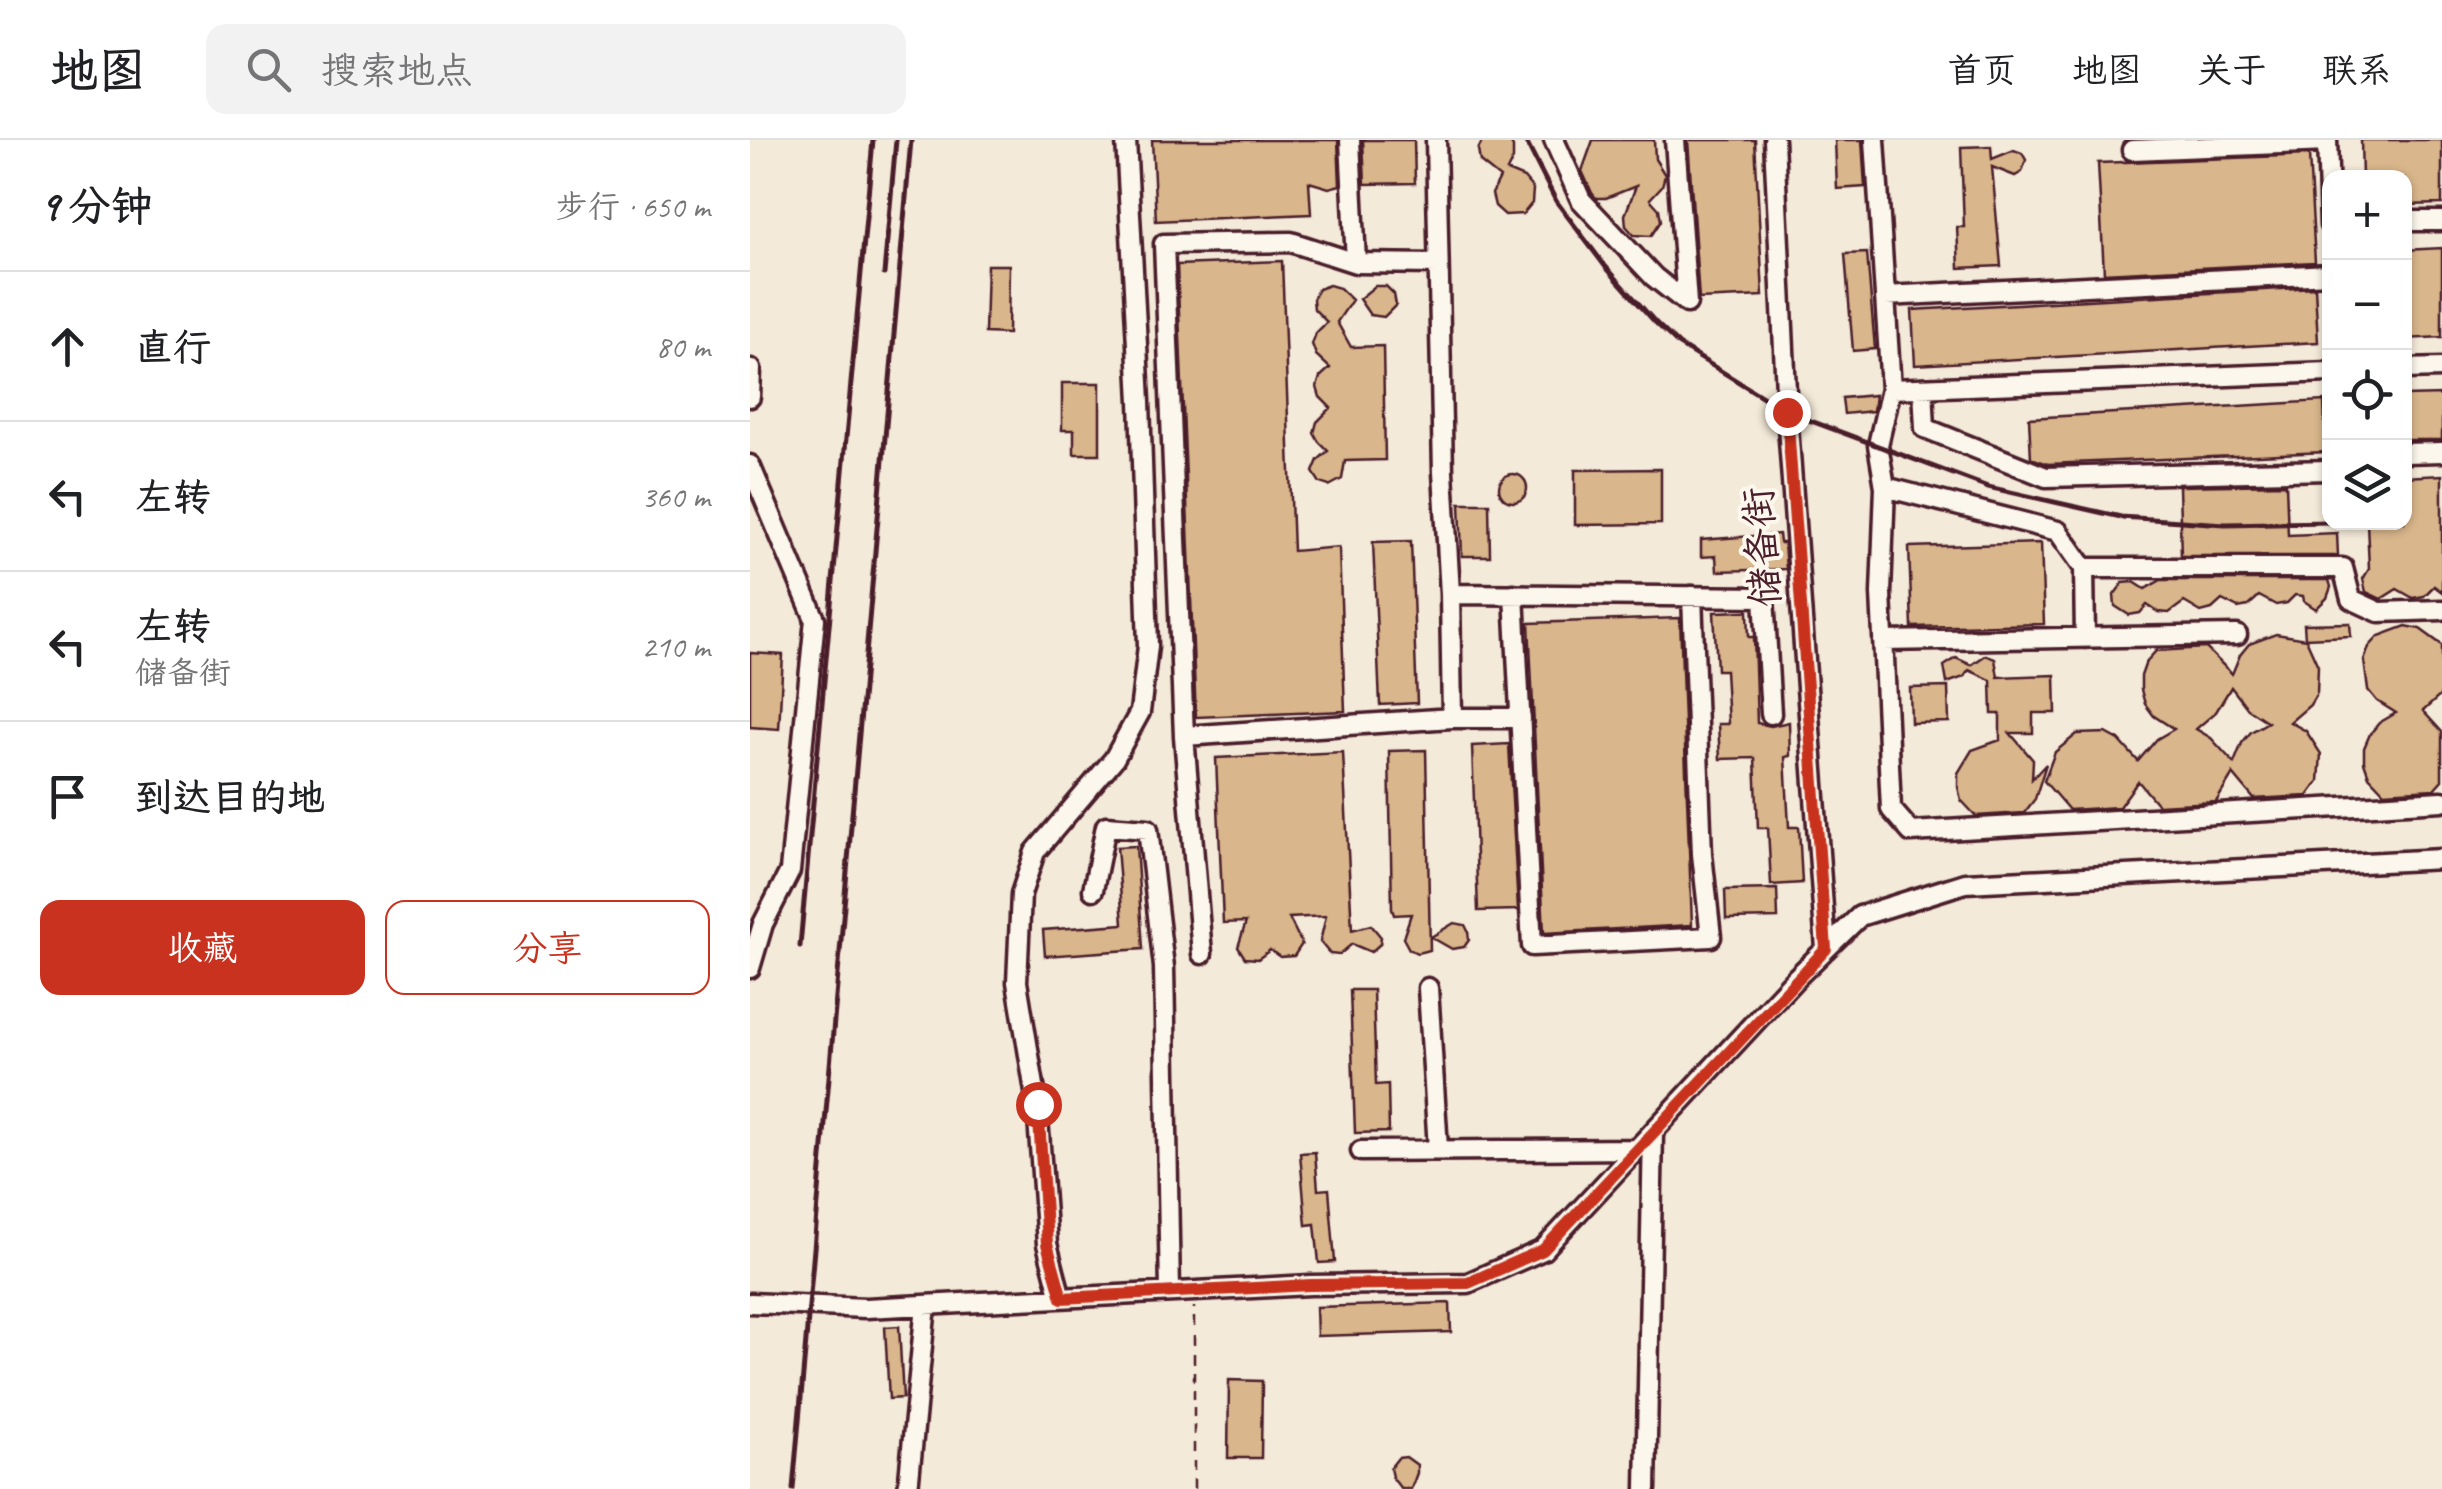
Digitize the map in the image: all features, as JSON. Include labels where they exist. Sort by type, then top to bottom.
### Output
[{"type":"street","points":[[1062,1298],[1047,1244],[1038,1104],[1017,982],[1020,894],[1035,852],[1114,759],[1140,712],[1148,646],[1126,140]]},
{"type":"street","points":[[1350,140],[1356,262]]},
{"type":"street","points":[[1436,140],[1452,718]]},
{"type":"street","points":[[1554,140],[1581,200],[1654,277],[1687,303],[1675,140]]},
{"type":"street","name":"储备街","points":[[1774,140],[1787,412],[1826,949]]},
{"type":"street","points":[[1875,140],[1890,390],[1878,445],[1885,487],[1881,594],[1891,809],[1911,832],[2442,801]]},
{"type":"street","points":[[2132,150],[2327,141],[2328,170]]},
{"type":"street","points":[[2412,222],[2442,220]]},
{"type":"street","points":[[1202,954],[1184,736],[1164,244],[1290,242],[1356,262],[1438,264]]},
{"type":"street","points":[[1885,296],[2322,274]]},
{"type":"street","points":[[2412,369],[2442,368]]},
{"type":"street","points":[[750,398],[751,369]]},
{"type":"street","points":[[1890,390],[2322,372]]},
{"type":"street","points":[[1923,388],[1925,428],[2046,477],[2322,470]]},
{"type":"street","points":[[2412,454],[2442,452]]},
{"type":"street","points":[[750,465],[815,618],[790,871],[763,924],[750,968]]},
{"type":"street","points":[[1885,487],[2058,531],[2084,568],[2085,638]]},
{"type":"street","points":[[2084,568],[2343,568],[2351,599],[2379,612],[2442,610]]},
{"type":"street","points":[[1450,594],[1764,597],[1771,714]]},
{"type":"street","points":[[1514,594],[1532,946],[1711,936],[1702,854],[1692,596]]},
{"type":"street","points":[[1884,641],[2237,635]]},
{"type":"street","points":[[1184,736],[1452,718],[1521,718]]},
{"type":"street","points":[[1093,890],[1106,826],[1148,829],[1164,967],[1170,1292]]},
{"type":"street","points":[[750,1303],[866,1308],[1310,1285],[1468,1283],[1543,1250],[1860,916],[1965,883],[2442,860]]},
{"type":"street","points":[[1428,988],[1438,1149]]},
{"type":"street","points":[[1646,1489],[1652,1132]]},
{"type":"street","points":[[1361,1151],[1636,1149]]},
{"type":"street","points":[[908,1489],[926,1305]]},
{"type":"path","points":[[1194,1291],[1194,1489]]},
{"type":"building","points":[[1152,140],[1338,140],[1340,185],[1329,188],[1309,182],[1311,214],[1156,221]]},
{"type":"building","points":[[1363,140],[1414,140],[1415,183],[1365,184]]},
{"type":"building","points":[[1483,140],[1509,140],[1513,147],[1507,171],[1524,178],[1533,189],[1532,203],[1523,214],[1505,215],[1495,206],[1492,194],[1500,178],[1480,162],[1478,150]]},
{"type":"building","points":[[1593,140],[1654,140],[1655,159],[1665,175],[1662,186],[1650,199],[1659,209],[1661,221],[1651,236],[1634,235],[1626,226],[1625,215],[1636,186],[1606,198],[1596,198],[1592,193],[1582,171]]},
{"type":"building","points":[[1688,140],[1755,140],[1763,296],[1699,299]]},
{"type":"building","points":[[1835,140],[1862,140],[1865,187],[1837,189]]},
{"type":"building","points":[[2361,140],[2442,140],[2442,204],[2412,205],[2412,170],[2362,170]]},
{"type":"building","points":[[1991,146],[1992,159],[2014,150],[2026,160],[2022,172],[2015,176],[1992,167],[2001,266],[1959,268],[1957,227],[1964,227],[1961,147]]},
{"type":"building","points":[[2309,155],[2315,262],[2104,273],[2098,163]]},
{"type":"building","points":[[2442,248],[2442,337],[2412,339],[2412,250]]},
{"type":"building","points":[[1867,253],[1875,349],[1853,351],[1845,254]]},
{"type":"building","points":[[1282,261],[1293,551],[1339,547],[1345,711],[1196,717],[1177,265]]},
{"type":"building","points":[[987,265],[1009,265],[1008,334],[985,333]]},
{"type":"building","points":[[1329,285],[1340,288],[1352,300],[1337,322],[1351,347],[1383,346],[1385,460],[1345,461],[1342,479],[1329,486],[1320,483],[1313,472],[1328,451],[1314,433],[1317,422],[1331,408],[1320,397],[1317,387],[1320,377],[1330,368],[1316,355],[1312,344],[1327,322],[1314,309],[1313,299],[1318,289]]},
{"type":"building","points":[[1375,286],[1386,286],[1394,294],[1396,305],[1384,317],[1370,315],[1359,299]]},
{"type":"building","points":[[2315,287],[2318,342],[1915,365],[1912,310]]},
{"type":"building","points":[[1062,383],[1100,383],[1100,454],[1074,454],[1074,430],[1062,430]]},
{"type":"building","points":[[1875,395],[1873,411],[1844,414],[1842,398]]},
{"type":"building","points":[[2442,395],[2442,440],[2412,440],[2412,396]]},
{"type":"building","points":[[2322,401],[2322,452],[2048,464],[2031,458],[2029,418]]},
{"type":"building","points":[[1661,469],[1661,524],[1575,525],[1575,470]]},
{"type":"building","points":[[1513,474],[1523,478],[1527,488],[1523,498],[1513,502],[1503,498],[1499,488],[1503,478]]},
{"type":"building","points":[[2442,475],[2442,592],[2434,586],[2424,596],[2413,598],[2397,589],[2381,599],[2366,592],[2363,579],[2369,569],[2367,530],[2412,530],[2412,477]]},
{"type":"building","points":[[2286,484],[2288,535],[2337,533],[2338,556],[2181,556],[2179,486]]},
{"type":"building","points":[[1460,503],[1489,503],[1490,556],[1462,556]]},
{"type":"building","points":[[1779,534],[1780,543],[1784,543],[1786,569],[1717,571],[1716,556],[1701,557],[1701,540]]},
{"type":"building","points":[[1411,541],[1417,703],[1380,705],[1373,542]]},
{"type":"building","points":[[2041,543],[2044,624],[1912,627],[1909,547]]},
{"type":"building","points":[[2161,580],[2329,580],[2331,587],[2316,609],[2303,596],[2295,595],[2287,603],[2276,605],[2259,596],[2248,606],[2238,608],[2222,600],[2201,612],[2184,602],[2169,613],[2147,605],[2140,613],[2129,615],[2115,606],[2114,595],[2123,583],[2134,582],[2145,589]]},
{"type":"building","points":[[1748,611],[1749,637],[1754,637],[1757,723],[1771,726],[1789,722],[1790,756],[1785,757],[1789,827],[1799,827],[1802,883],[1771,885],[1768,828],[1758,828],[1755,758],[1720,759],[1718,724],[1728,724],[1725,670],[1717,670],[1714,612]]},
{"type":"building","points":[[1680,618],[1692,925],[1544,933],[1529,623]]},
{"type":"building","points":[[2350,623],[2351,636],[2305,638],[2304,624]]},
{"type":"building","points":[[2406,626],[2420,629],[2442,645],[2442,694],[2423,711],[2442,732],[2442,780],[2434,789],[2384,792],[2369,776],[2364,748],[2379,723],[2396,713],[2368,690],[2364,661],[2379,636]]},
{"type":"building","points":[[2276,634],[2306,639],[2318,666],[2317,693],[2310,705],[2290,722],[2306,731],[2321,754],[2319,781],[2308,796],[2254,799],[2233,774],[2216,802],[2158,805],[2138,781],[2119,807],[2069,810],[2044,781],[2055,752],[2077,734],[2106,733],[2119,740],[2138,761],[2157,739],[2174,729],[2154,716],[2141,690],[2146,662],[2156,651],[2206,648],[2232,674],[2249,644]],"holes":[[[2231,687],[2248,709],[2268,722],[2251,732],[2234,763],[2211,738],[2196,729],[2216,712]]]},
{"type":"building","points":[[750,653],[783,655],[779,729],[750,727]]},
{"type":"building","points":[[1986,655],[1995,659],[1998,677],[2055,675],[2056,713],[2033,713],[2033,733],[2010,733],[2033,760],[2032,779],[2046,764],[2035,799],[2024,813],[1976,816],[1961,800],[1958,773],[1972,750],[2000,740],[2000,714],[1992,714],[1991,680],[1969,670],[1964,677],[1947,683],[1944,666],[1956,658],[1971,665]]},
{"type":"building","points":[[1948,687],[1949,722],[1911,723],[1910,688]]},
{"type":"building","points":[[1509,744],[1518,910],[1478,911],[1472,746]]},
{"type":"building","points":[[1426,750],[1430,950],[1417,953],[1409,949],[1403,938],[1411,914],[1394,915],[1392,909],[1389,751]]},
{"type":"building","points":[[1343,752],[1352,930],[1371,925],[1381,937],[1380,944],[1371,952],[1352,944],[1339,955],[1330,954],[1320,942],[1326,916],[1289,918],[1302,944],[1294,956],[1280,957],[1270,950],[1258,959],[1245,958],[1238,947],[1246,922],[1223,923],[1216,758]]},
{"type":"building","points":[[1136,846],[1143,949],[1045,956],[1043,930],[1123,924],[1117,847]]},
{"type":"building","points":[[1777,889],[1778,918],[1726,919],[1725,890]]},
{"type":"building","points":[[1454,923],[1465,925],[1468,931],[1469,940],[1464,947],[1452,949],[1431,937]]},
{"type":"building","points":[[1350,990],[1373,990],[1376,1085],[1388,1084],[1389,1132],[1355,1133]]},
{"type":"building","points":[[1315,1152],[1318,1190],[1329,1189],[1335,1262],[1319,1263],[1315,1224],[1306,1225],[1300,1153]]},
{"type":"building","points":[[1450,1303],[1451,1332],[1317,1336],[1316,1307]]},
{"type":"building","points":[[899,1326],[903,1398],[889,1399],[885,1327]]},
{"type":"building","points":[[1229,1380],[1262,1381],[1261,1458],[1228,1458]]},
{"type":"building","points":[[1406,1457],[1417,1465],[1417,1473],[1411,1489],[1401,1489],[1390,1468],[1398,1458]]},
{"type":"railway","points":[[800,946],[873,140]]},
{"type":"railway","points":[[884,274],[896,140]]},
{"type":"railway","points":[[793,1489],[911,140]]},
{"type":"railway","points":[[1525,140],[1556,201],[1605,266],[1655,322],[1679,345],[1787,412],[1988,487],[2121,517],[2225,524],[2322,522]]},
{"type":"route","points":[[1038,1104],[1047,1244],[1062,1298],[1310,1285],[1468,1283],[1543,1250],[1826,949],[1787,412]]}]
